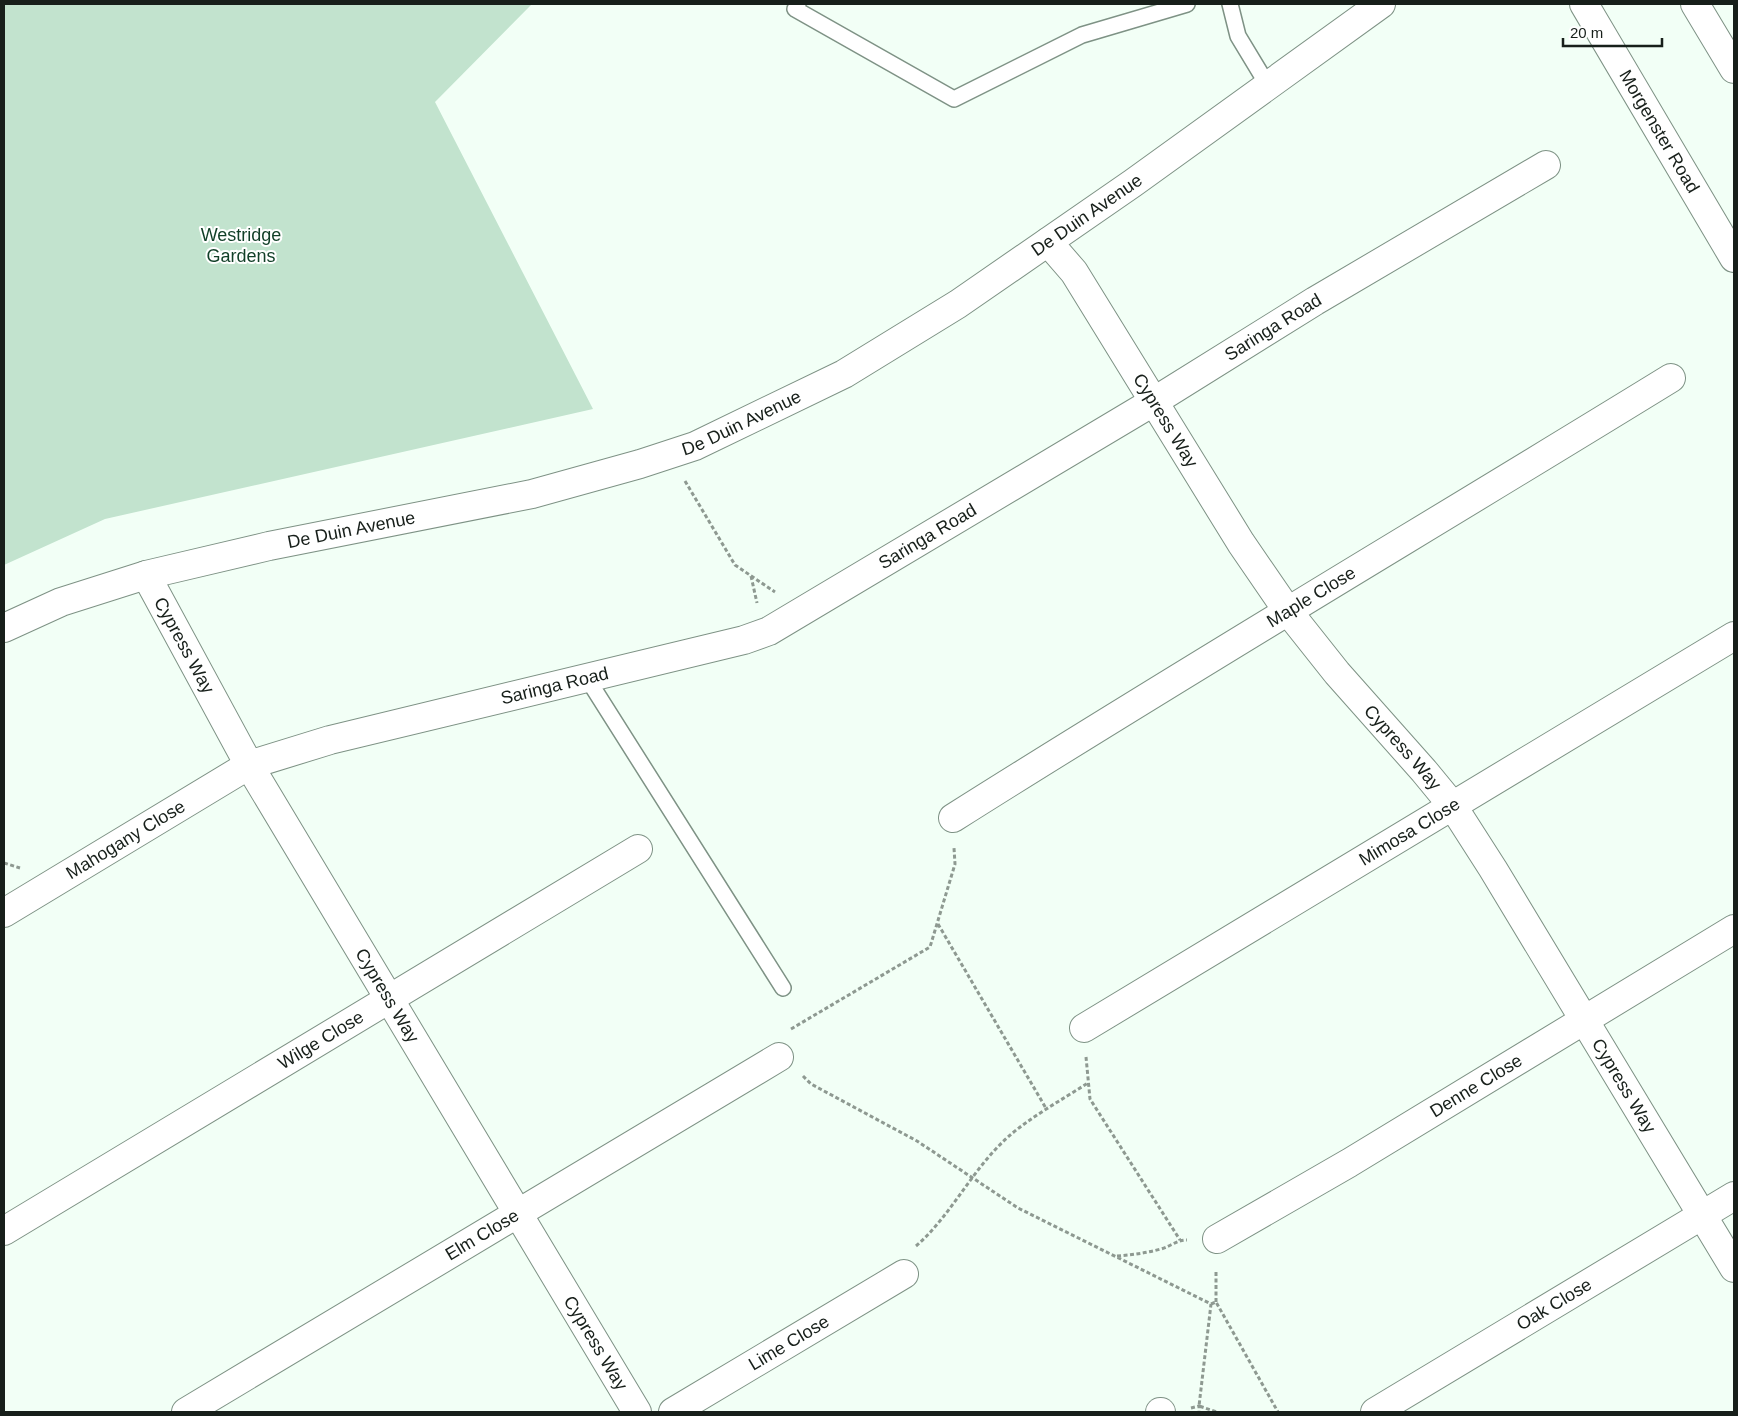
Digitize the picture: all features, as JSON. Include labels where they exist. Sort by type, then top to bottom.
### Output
[{"type":"street","name":"De Duin Avenue","points":[[4,628],[61,602],[146,575],[269,546],[532,494],[640,464],[695,446],[844,374],[958,304],[1381,4]]},
{"type":"street","name":"Morgenster Road","points":[[1584,4],[1734,258]]},
{"type":"street","points":[[1695,4],[1734,69]]},
{"type":"street","name":"Saringa Road","points":[[249,765],[330,740],[744,640],[769,631],[1153,402],[1315,301],[1546,165]]},
{"type":"street","name":"Cypress Way","points":[[1048,242],[1074,272],[1241,543],[1287,610],[1337,673],[1424,771],[1452,806],[1585,1020],[1734,1268]]},
{"type":"street","name":"Maple Close","points":[[953,818],[1132,704],[1431,526],[1671,378]]},
{"type":"street","name":"Cypress Way","points":[[146,575],[249,765],[637,1412]]},
{"type":"street","name":"Mimosa Close","points":[[1084,1028],[1734,636]]},
{"type":"street","name":"Mahogany Close","points":[[4,913],[249,765]]},
{"type":"street","name":"Wilge Close","points":[[4,1231],[638,848]]},
{"type":"street","name":"Denne Close","points":[[1217,1239],[1350,1163],[1734,930]]},
{"type":"street","name":"Elm Close","points":[[186,1412],[517,1214],[781,1045]]},
{"type":"street","name":"Oak Close","points":[[1375,1412],[1734,1196]]},
{"type":"street","name":"Lime Close","points":[[673,1412],[908,1262]]},
{"type":"lane","points":[[794,5],[954,99],[1082,35],[1187,4]]},
{"type":"lane","points":[[1230,4],[1238,36],[1267,84]]},
{"type":"lane","points":[[588,678],[782,988]]},
{"type":"path","points":[[696,504],[734,565],[780,595]]},
{"type":"path","points":[[751,576],[758,608]]},
{"type":"path","points":[[781,1045],[930,947],[955,864]]},
{"type":"path","points":[[937,924],[1047,1110]]},
{"type":"path","points":[[908,1262],[971,1177],[1008,1136],[1088,1083],[1090,1099],[1180,1240],[1164,1248],[1142,1254],[1115,1257]]},
{"type":"path","points":[[811,1084],[917,1140],[1018,1208],[1212,1304],[1216,1302],[1278,1412]]},
{"type":"path","points":[[1212,1304],[1198,1406],[1217,1412]]},
{"type":"green space","name":"Westridge Gardens","points":[[4,4],[532,4],[435,102],[593,409],[105,519],[4,565]]}]
